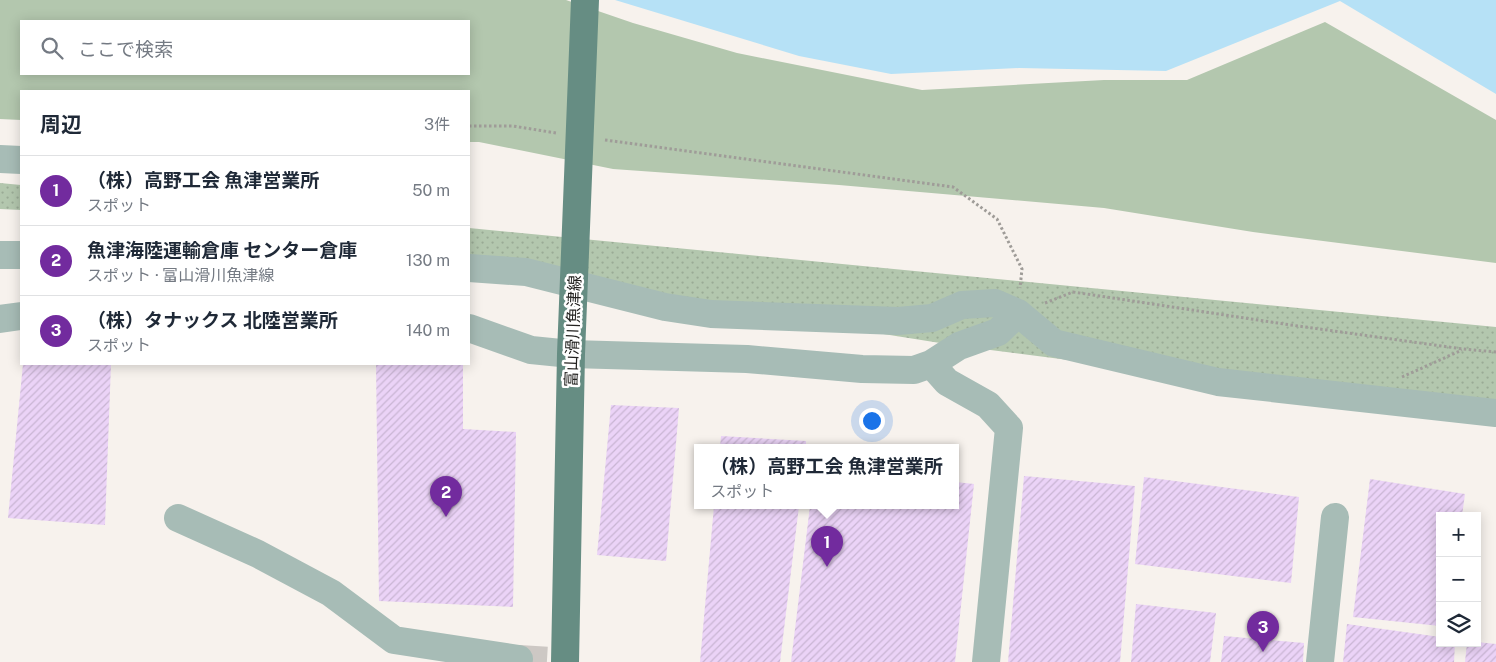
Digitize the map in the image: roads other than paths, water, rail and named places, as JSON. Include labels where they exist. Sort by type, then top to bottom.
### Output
[{"type":"main road","name":"富山滑川魚津線","points":[[565,662],[572,344],[585,0]]},
{"type":"street","points":[[0,160],[20,160]]},
{"type":"street","points":[[0,255],[20,255]]},
{"type":"street","points":[[470,268],[526,272],[665,308],[711,314],[898,320],[932,318],[962,305],[994,304],[1018,313],[1054,343],[1218,382],[1496,413]]},
{"type":"street","points":[[470,328],[531,350],[572,344],[862,369],[914,370],[931,364],[960,346],[998,332],[1018,313]]},
{"type":"street","points":[[0,319],[20,316]]},
{"type":"street","points":[[931,364],[947,382],[988,405],[1009,428],[986,662]]},
{"type":"street","points":[[1320,662],[1335,517]]},
{"type":"street","points":[[178,518],[258,554],[331,593],[394,640],[519,659]]},
{"type":"water","points":[[615,0],[1496,0],[1496,94],[1340,1],[1166,71],[1019,68],[891,74],[799,56]]},
{"type":"tunnel","points":[[519,659],[570,662]]},
{"type":"place","name":"魚津海陸運輸倉庫 センター倉庫","points":[[446,517]]},
{"type":"place","name":"（株）高野工会 魚津営業所","points":[[827,567]]},
{"type":"place","name":"（株）タナックス 北陸営業所","points":[[1263,652]]}]
